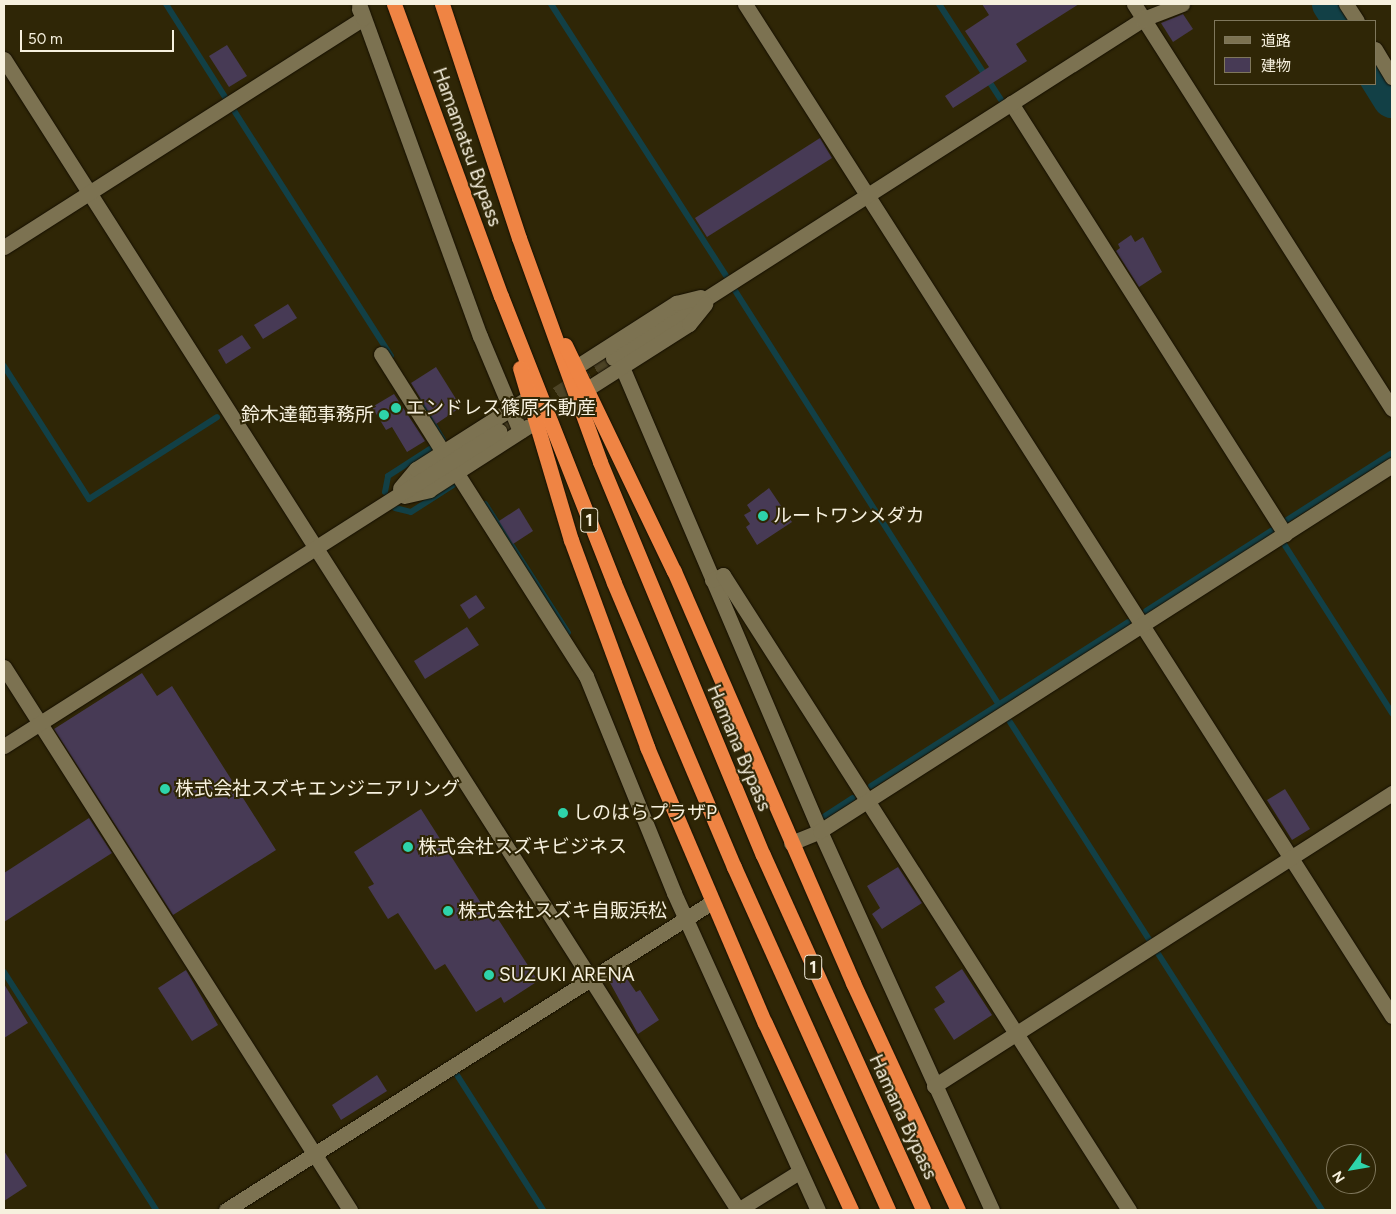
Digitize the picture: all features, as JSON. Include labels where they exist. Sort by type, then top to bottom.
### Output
[{"type":"highway","name":"Hamamatsu Bypass","points":[[394,4],[504,304]]},
{"type":"highway","name":"Hamamatsu Bypass","points":[[442,4],[538,292]]},
{"type":"highway","points":[[538,292],[587,389],[674,571],[791,843],[958,1210]]},
{"type":"highway","name":"Hamana Bypass","points":[[538,292],[600,462],[706,722],[825,996],[924,1210]]},
{"type":"highway","points":[[504,304],[535,422],[617,670],[712,902],[851,1210]]},
{"type":"highway","name":"1","points":[[504,304],[680,743],[888,1210]]},
{"type":"street","points":[[745,4],[1392,1016]]},
{"type":"street","points":[[1134,4],[1392,409]]},
{"type":"street","points":[[587,389],[617,362],[689,324],[713,294],[1143,19],[1182,4]]},
{"type":"street","points":[[1346,4],[1356,20]]},
{"type":"street","points":[[4,247],[89,192],[359,8],[480,336],[520,431]]},
{"type":"street","points":[[1376,51],[1392,77]]},
{"type":"street","points":[[4,59],[738,1210],[799,1172]]},
{"type":"street","points":[[1011,103],[1286,534]]},
{"type":"street","points":[[576,367],[676,303],[713,294]]},
{"type":"street","points":[[381,354],[443,452]]},
{"type":"street","points":[[617,362],[820,831],[934,1086],[992,1210]]},
{"type":"street","points":[[392,499],[416,469],[528,398]]},
{"type":"street","points":[[392,499],[429,490],[535,422]]},
{"type":"street","points":[[4,746],[499,430]]},
{"type":"street","points":[[791,843],[820,831],[1392,465]]},
{"type":"street","points":[[456,472],[586,676],[685,917],[799,1172],[818,1210]]},
{"type":"street","points":[[712,580],[723,575],[1128,1210]]},
{"type":"street","points":[[4,668],[350,1210]]},
{"type":"street","points":[[934,1086],[1392,793]]},
{"type":"street","points":[[226,1210],[685,917],[712,902]]},
{"type":"building","points":[[982,4],[1079,4],[1016,44],[1027,61],[953,108],[945,96],[989,67],[965,31],[989,15]]},
{"type":"building","points":[[1183,14],[1193,29],[1173,42],[1161,23]]},
{"type":"building","points":[[227,45],[247,76],[229,87],[209,56]]},
{"type":"building","points":[[820,138],[832,158],[707,237],[695,218]]},
{"type":"building","points":[[1131,235],[1135,242],[1143,237],[1162,272],[1139,287],[1116,251],[1120,248],[1118,244]]},
{"type":"building","points":[[288,304],[297,318],[263,339],[254,325]]},
{"type":"building","points":[[242,335],[251,348],[226,364],[218,350]]},
{"type":"building","points":[[436,367],[461,407],[436,424],[411,383]]},
{"type":"building","points":[[394,394],[425,441],[407,452],[392,427],[386,430],[372,407]]},
{"type":"building","points":[[769,488],[792,522],[757,545],[746,527],[750,524],[744,515],[751,511],[747,505]]},
{"type":"building","points":[[519,508],[533,531],[513,544],[499,521]]},
{"type":"building","points":[[476,595],[485,608],[469,619],[460,605]]},
{"type":"building","points":[[467,627],[479,645],[425,679],[414,661]]},
{"type":"building","points":[[142,673],[157,696],[172,686],[276,850],[173,915],[54,729]]},
{"type":"building","points":[[1285,789],[1310,829],[1292,840],[1267,800]]},
{"type":"building","points":[[421,809],[493,922],[498,919],[538,981],[504,1003],[501,997],[476,1012],[445,964],[435,970],[398,913],[388,919],[368,887],[374,884],[354,852]]},
{"type":"building","points":[[89,818],[112,853],[4,922],[4,873]]},
{"type":"building","points":[[898,867],[922,903],[882,929],[872,914],[880,908],[867,886]]},
{"type":"building","points":[[962,969],[992,1015],[954,1040],[934,1009],[945,1002],[935,987]]},
{"type":"building","points":[[186,970],[218,1025],[192,1041],[158,988]]},
{"type":"building","points":[[621,970],[636,992],[640,990],[659,1020],[638,1034],[608,979]]},
{"type":"building","points":[[4,984],[28,1023],[4,1038]]},
{"type":"building","points":[[377,1075],[387,1091],[341,1120],[332,1105]]},
{"type":"building","points":[[4,1151],[27,1186],[4,1201]]},
{"type":"waterway","points":[[166,4],[225,97]]},
{"type":"waterway","points":[[551,4],[726,276]]},
{"type":"waterway","points":[[939,4],[1001,100]]},
{"type":"waterway","points":[[1331,4],[1341,20]]},
{"type":"waterway","points":[[1376,74],[1392,99]]},
{"type":"waterway","points":[[233,109],[391,356]]},
{"type":"waterway","points":[[734,289],[1000,707]]},
{"type":"waterway","points":[[4,366],[89,499],[217,417]]},
{"type":"waterway","points":[[420,402],[443,440]]},
{"type":"waterway","points":[[385,492],[388,476],[433,447]]},
{"type":"waterway","points":[[1287,520],[1392,453]]},
{"type":"waterway","points":[[395,508],[411,512],[453,485]]},
{"type":"waterway","points":[[485,504],[568,633]]},
{"type":"waterway","points":[[1146,611],[1276,528]]},
{"type":"waterway","points":[[1284,544],[1392,713]]},
{"type":"waterway","points":[[871,786],[1128,622]]},
{"type":"waterway","points":[[1010,722],[1149,939]]},
{"type":"waterway","points":[[825,816],[853,798]]},
{"type":"waterway","points":[[1157,952],[1322,1210]]},
{"type":"waterway","points":[[4,972],[156,1210]]},
{"type":"waterway","points":[[457,1075],[543,1210]]},
{"type":"tunnel","points":[[499,431],[613,358]]},
{"type":"place","name":"エンドレス篠原不動産","points":[[396,408]]},
{"type":"place","name":"鈴木達範事務所","points":[[384,415]]},
{"type":"place","name":"ルートワンメダカ","points":[[763,516]]},
{"type":"place","name":"株式会社スズキエンジニアリング","points":[[165,789]]},
{"type":"place","name":"しのはらプラザP","points":[[563,813]]},
{"type":"place","name":"株式会社スズキビジネス","points":[[408,847]]},
{"type":"place","name":"株式会社スズキ自販浜松","points":[[448,911]]},
{"type":"place","name":"SUZUKI ARENA","points":[[489,975]]}]
